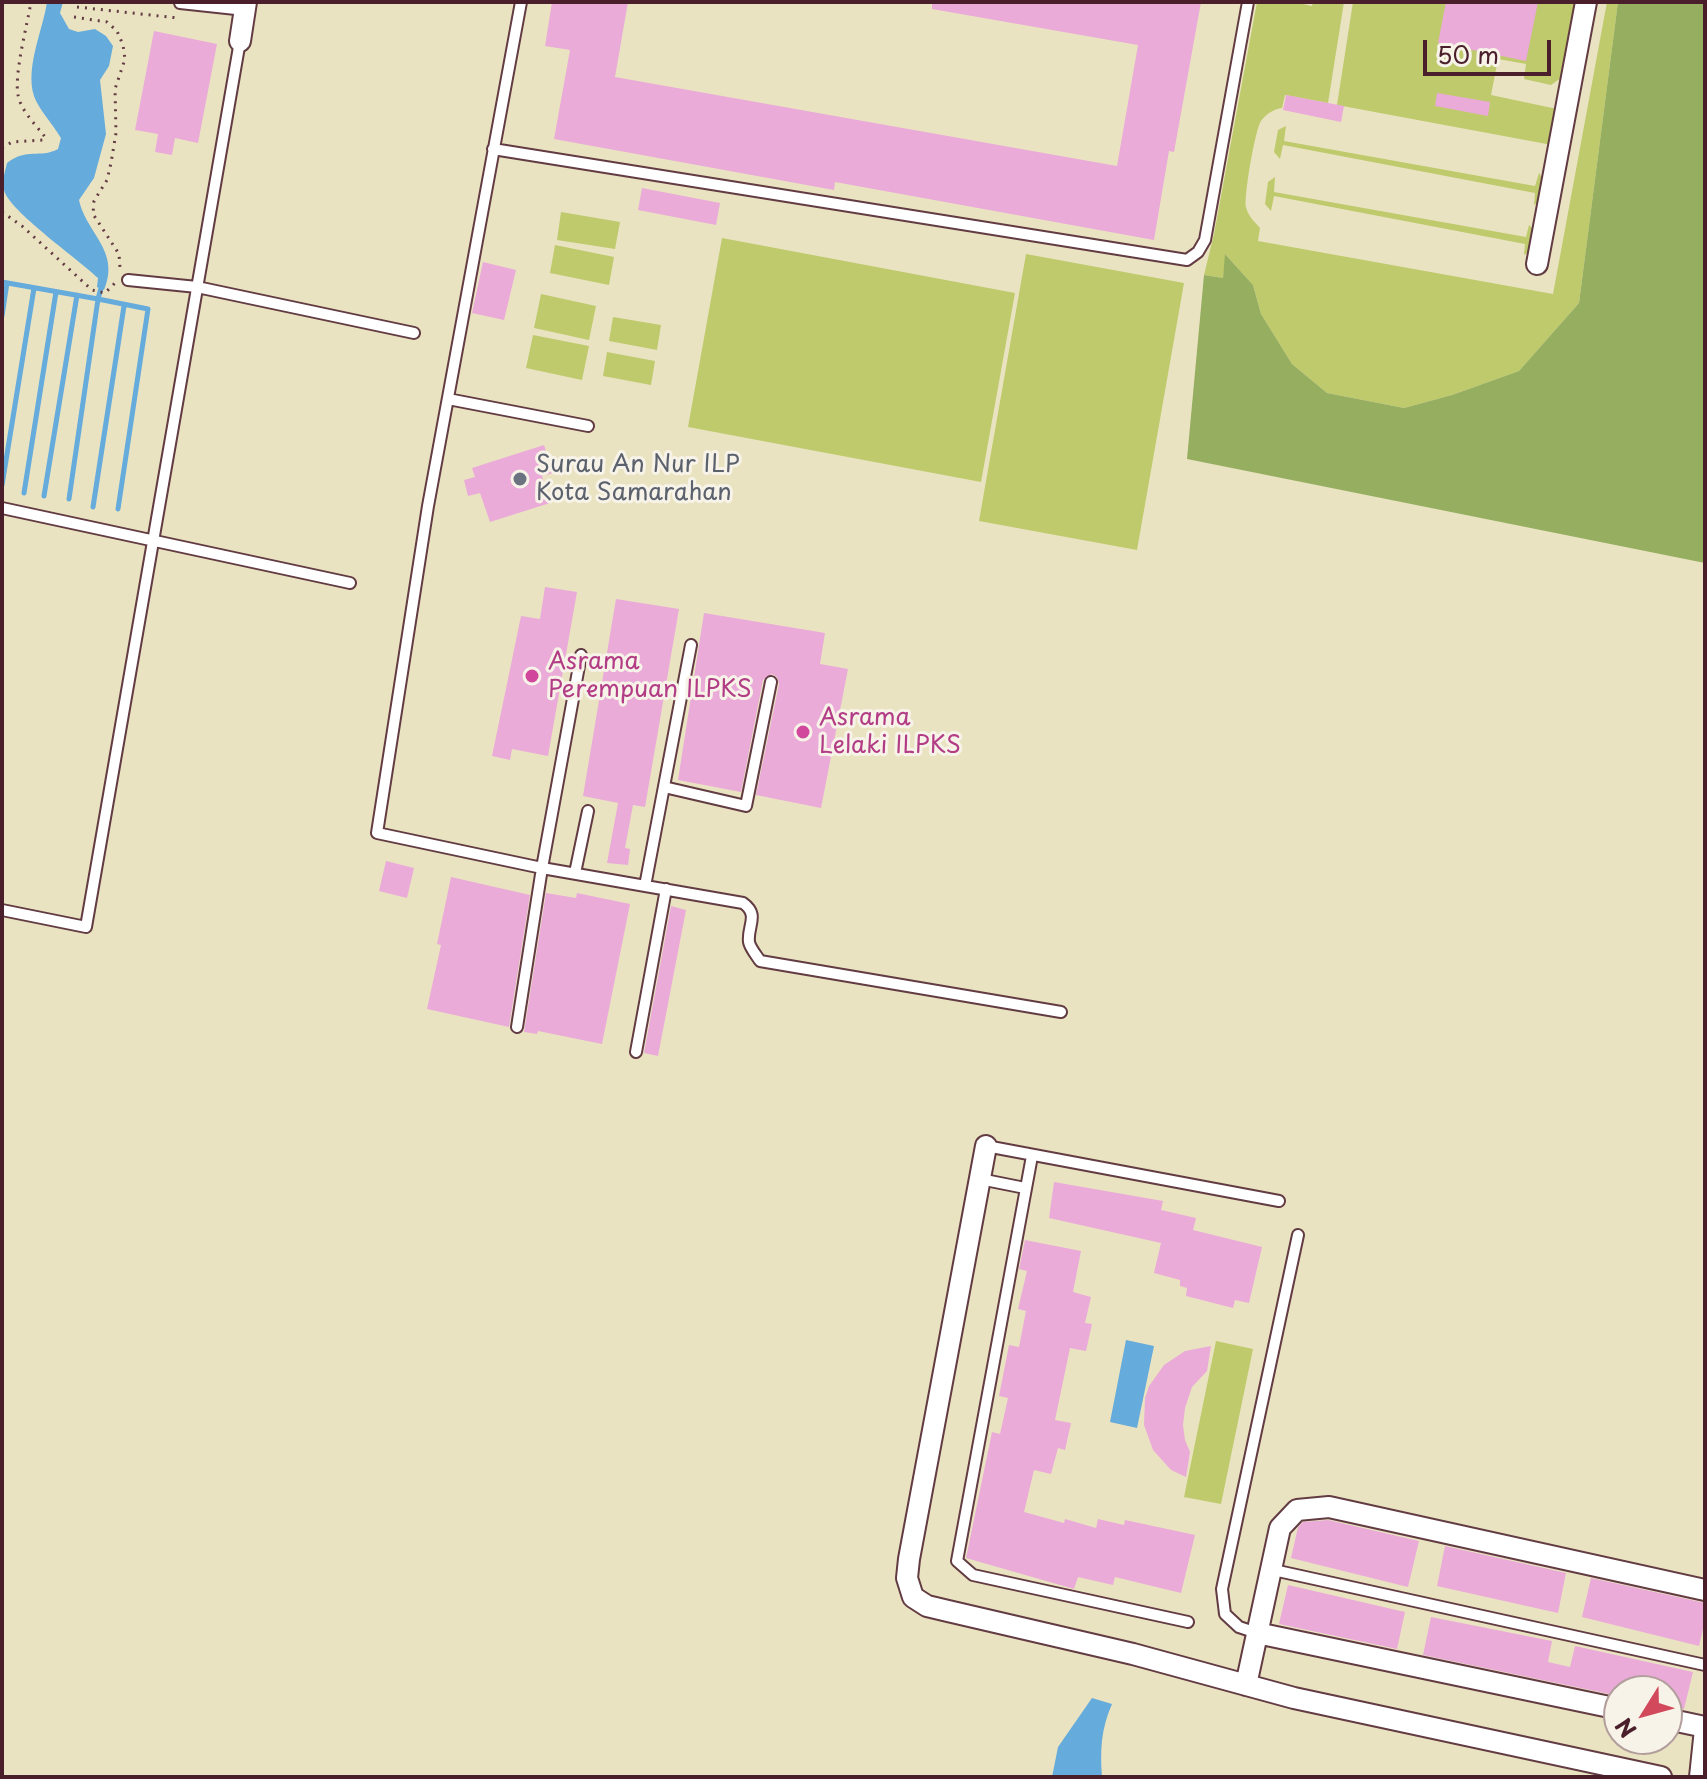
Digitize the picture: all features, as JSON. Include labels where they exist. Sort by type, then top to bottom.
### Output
[{"type":"street","points":[[1537,264],[1586,2]]},
{"type":"street","points":[[240,41],[246,6]]},
{"type":"street","points":[[986,1146],[909,1559],[907,1578],[913,1597],[927,1606],[1133,1654],[1246,1685],[1649,1776]]},
{"type":"street","points":[[1246,1685],[1280,1528],[1297,1510],[1329,1507],[1705,1590]]},
{"type":"street","points":[[1257,1633],[1603,1706]]},
{"type":"street","points":[[1683,1723],[1705,1728],[1700,1777]]},
{"type":"lane","points":[[521,2],[425,521],[377,833],[542,868],[743,903],[749,907],[753,919],[749,942],[760,961],[1061,1012]]},
{"type":"lane","points":[[493,149],[1187,260],[1198,252],[1205,240],[1248,2]]},
{"type":"lane","points":[[184,4],[246,6]]},
{"type":"lane","points":[[2,910],[86,927],[240,41]]},
{"type":"lane","points":[[128,280],[197,287],[414,333]]},
{"type":"lane","points":[[448,399],[588,426]]},
{"type":"lane","points":[[2,508],[350,583]]},
{"type":"lane","points":[[645,886],[691,645]]},
{"type":"lane","points":[[517,1027],[581,655]]},
{"type":"lane","points":[[664,787],[746,806],[771,682]]},
{"type":"lane","points":[[575,873],[588,811]]},
{"type":"lane","points":[[636,1052],[666,889]]},
{"type":"lane","points":[[986,1146],[1279,1201]]},
{"type":"lane","points":[[1032,1156],[957,1561],[973,1575],[1188,1622]]},
{"type":"lane","points":[[980,1179],[1025,1188]]},
{"type":"lane","points":[[1257,1633],[1239,1627],[1225,1614],[1222,1589],[1298,1235]]},
{"type":"lane","points":[[1269,1569],[1705,1665]]},
{"type":"path","points":[[2,148],[12,142],[44,140],[45,137],[18,95],[31,2]]},
{"type":"path","points":[[77,7],[187,19],[184,4]]},
{"type":"path","points":[[2,212],[22,226],[92,290],[105,293],[114,285],[120,272],[119,254],[93,214],[94,201],[107,180],[115,145],[115,89],[125,59],[123,45],[117,31],[107,22],[74,17]]},
{"type":"green space","points":[[1257,2],[1294,2],[1312,6],[1313,2],[1344,2],[1328,103],[1285,95],[1282,108],[1261,121],[1250,163],[1246,201],[1248,213],[1260,228],[1258,241],[1553,294],[1607,2],[1618,2],[1579,303],[1519,371],[1404,408],[1327,393],[1292,364],[1261,314],[1253,285],[1226,255],[1223,278],[1204,275]]},
{"type":"green space","points":[[1353,2],[1575,2],[1561,78],[1551,85],[1524,79],[1526,64],[1498,59],[1491,95],[1557,109],[1552,145],[1337,105]]},
{"type":"green space","points":[[1618,2],[1705,2],[1705,563],[1187,459],[1204,275],[1223,278],[1225,254],[1253,285],[1261,314],[1292,364],[1327,393],[1404,408],[1519,371],[1579,303]]},
{"type":"green space","points":[[1286,126],[1284,141],[1535,186],[1539,173],[1544,181],[1541,200],[1534,205],[1535,193],[1283,145],[1280,159],[1274,152],[1278,130]]},
{"type":"green space","points":[[1275,177],[1274,192],[1526,237],[1529,225],[1534,230],[1529,252],[1524,255],[1525,244],[1274,196],[1271,211],[1265,204],[1268,182]]},
{"type":"green space","points":[[561,212],[620,222],[615,249],[557,240]]},
{"type":"green space","points":[[722,238],[1015,293],[981,482],[688,427]]},
{"type":"green space","points":[[555,245],[614,257],[609,285],[550,273]]},
{"type":"green space","points":[[1026,254],[1184,283],[1137,550],[979,521]]},
{"type":"green space","points":[[541,294],[596,306],[589,340],[534,328]]},
{"type":"green space","points":[[613,317],[661,325],[657,350],[609,341]]},
{"type":"green space","points":[[533,335],[589,346],[582,380],[526,368]]},
{"type":"green space","points":[[607,352],[655,361],[651,385],[603,376]]},
{"type":"green space","points":[[1216,1341],[1253,1349],[1221,1504],[1184,1497]]},
{"type":"water","points":[[47,2],[63,2],[60,13],[69,29],[78,32],[95,29],[106,36],[113,46],[109,66],[100,80],[106,134],[94,178],[79,200],[105,253],[108,276],[104,290],[97,287],[98,278],[21,213],[4,189],[7,163],[21,155],[58,149],[61,138],[36,101],[32,85],[33,61]]},
{"type":"water","points":[[1126,1340],[1154,1346],[1137,1428],[1110,1422]]},
{"type":"water","points":[[1092,1698],[1112,1704],[1102,1740],[1102,1777],[1052,1777],[1058,1747]]},
{"type":"building","points":[[552,2],[628,2],[615,77],[1117,166],[1138,45],[932,9],[932,2],[1201,2],[1174,152],[1169,151],[1154,240],[835,182],[834,190],[554,139],[570,50],[545,46]]},
{"type":"building","points":[[1446,2],[1538,2],[1526,61],[1438,43]]},
{"type":"building","points":[[154,31],[217,44],[198,143],[175,138],[172,155],[155,152],[158,134],[135,130]]},
{"type":"building","points":[[1437,93],[1490,102],[1488,116],[1435,106]]},
{"type":"building","points":[[1286,95],[1344,106],[1341,122],[1283,110]]},
{"type":"building","points":[[642,188],[720,203],[716,225],[638,210]]},
{"type":"building","points":[[483,262],[516,270],[504,320],[472,313]]},
{"type":"building","points":[[544,445],[553,473],[542,476],[550,503],[490,522],[480,493],[468,496],[464,480],[475,477],[472,468]]},
{"type":"building","points":[[545,587],[577,592],[548,756],[512,749],[510,760],[492,756],[521,616],[540,619]]},
{"type":"building","points":[[616,599],[679,609],[645,807],[633,805],[625,848],[630,849],[628,865],[607,863],[618,803],[583,796]]},
{"type":"building","points":[[704,613],[825,633],[820,664],[848,669],[821,808],[756,795],[779,684],[772,674],[763,680],[741,792],[678,780]]},
{"type":"building","points":[[386,861],[414,868],[407,898],[379,891]]},
{"type":"building","points":[[451,877],[530,895],[509,1027],[427,1009]]},
{"type":"building","points":[[546,893],[576,898],[577,893],[630,904],[602,1044],[538,1031],[537,1034],[524,1032]]},
{"type":"building","points":[[671,906],[686,910],[658,1056],[644,1053]]},
{"type":"building","points":[[1054,1182],[1163,1201],[1161,1210],[1196,1218],[1193,1230],[1262,1247],[1249,1303],[1235,1300],[1233,1308],[1186,1296],[1187,1288],[1180,1286],[1180,1280],[1154,1273],[1161,1243],[1049,1218]]},
{"type":"building","points":[[1025,1240],[1081,1251],[1073,1292],[1091,1297],[1085,1323],[1092,1324],[1086,1351],[1070,1348],[1055,1420],[1071,1423],[1065,1450],[1058,1448],[1051,1474],[1034,1470],[1024,1512],[1096,1528],[1098,1519],[1124,1525],[1125,1520],[1195,1535],[1181,1593],[1115,1577],[1113,1585],[1078,1577],[1074,1589],[966,1558],[992,1432],[1000,1434],[1008,1398],[999,1396],[1009,1345],[1019,1347],[1026,1311],[1018,1309],[1027,1271],[1019,1269]]},
{"type":"building","points":[[1211,1346],[1207,1371],[1192,1387],[1185,1408],[1183,1425],[1190,1452],[1186,1477],[1171,1470],[1153,1450],[1144,1425],[1145,1398],[1149,1386],[1164,1365],[1185,1351]]},
{"type":"building","points":[[1328,1520],[1419,1541],[1408,1587],[1291,1558],[1298,1527],[1303,1522]]},
{"type":"building","points":[[1445,1546],[1566,1573],[1558,1613],[1437,1586]]},
{"type":"building","points":[[1591,1578],[1705,1603],[1699,1646],[1582,1617]]},
{"type":"building","points":[[1288,1585],[1405,1612],[1397,1649],[1279,1624]]},
{"type":"building","points":[[1431,1617],[1552,1641],[1548,1662],[1570,1667],[1575,1646],[1693,1672],[1684,1709],[1683,1675],[1603,1675],[1603,1693],[1423,1655]]},
{"type":"waterway","points":[[2,282],[98,299],[101,288]]},
{"type":"waterway","points":[[2,316],[7,283]]},
{"type":"waterway","points":[[2,485],[34,288]]},
{"type":"waterway","points":[[24,493],[56,292]]},
{"type":"waterway","points":[[44,496],[77,295]]},
{"type":"waterway","points":[[69,499],[98,299],[148,309],[118,509]]},
{"type":"waterway","points":[[93,507],[124,306]]},
{"type":"place","name":"Surau An Nur ILP Kota Samarahan","points":[[520,479]]},
{"type":"place","name":"Asrama Perempuan ILPKS","points":[[532,676]]},
{"type":"place","name":"Asrama Lelaki ILPKS","points":[[803,732]]}]
